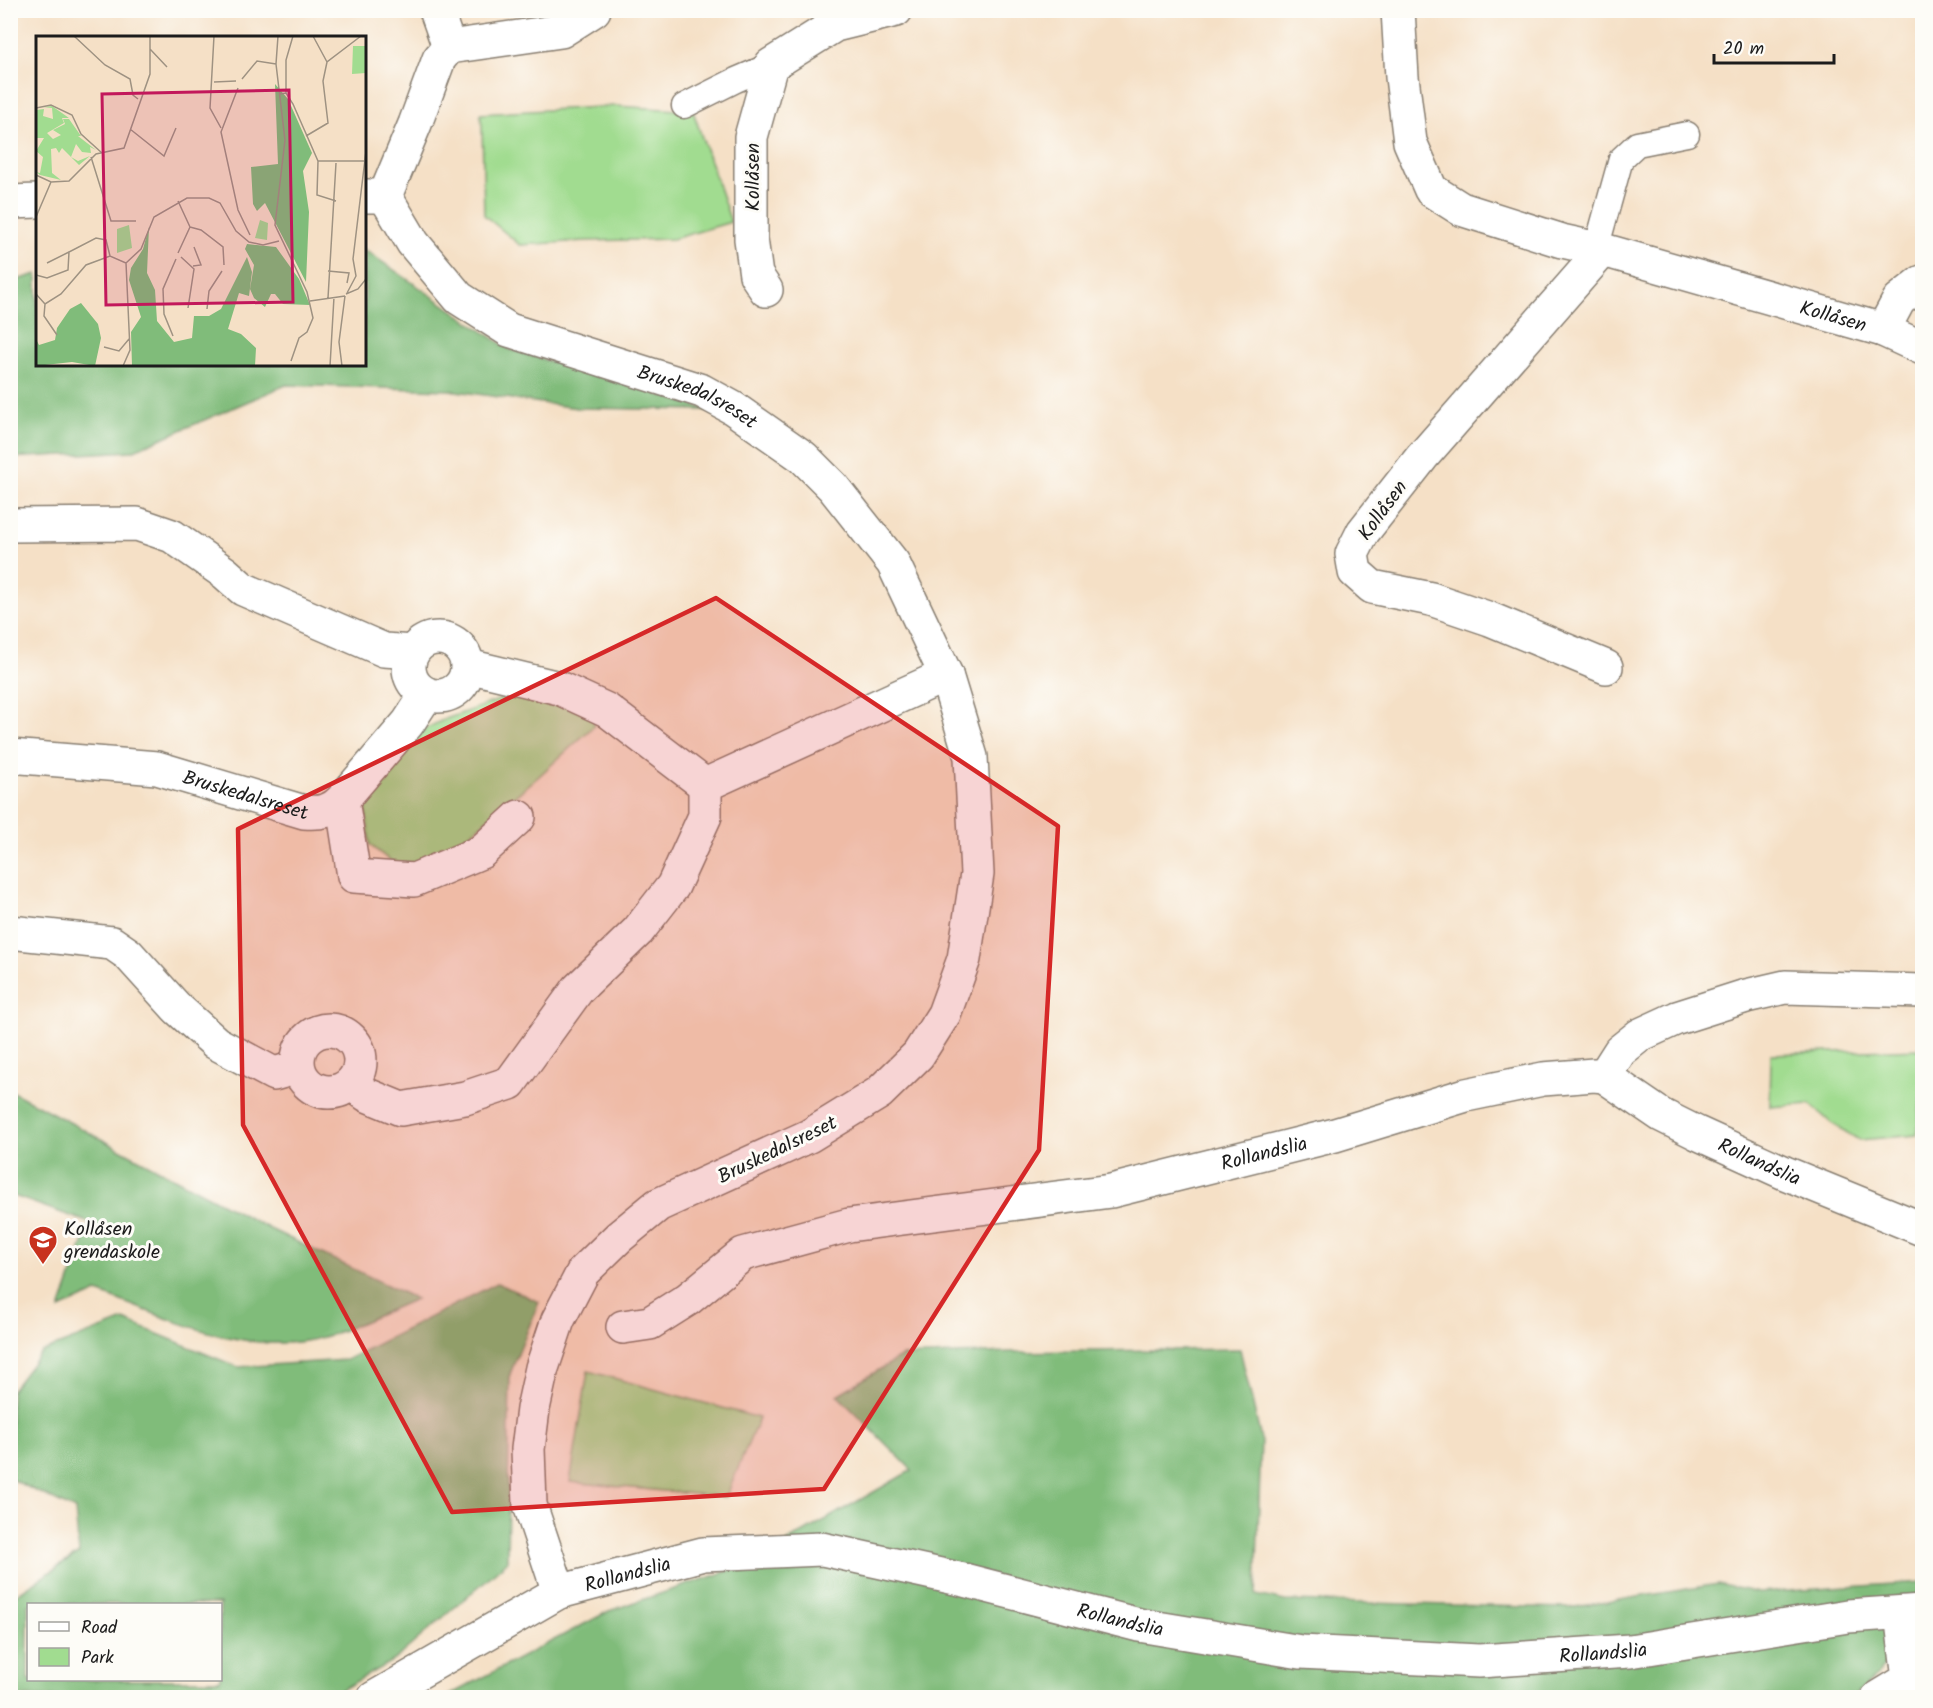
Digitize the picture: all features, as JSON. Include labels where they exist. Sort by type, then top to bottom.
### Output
[{"type":"street","points":[[436,10],[449,47],[561,31],[594,10]]},
{"type":"street","points":[[771,64],[836,25],[896,10]]},
{"type":"street","name":"Kollåsen","points":[[1398,10],[1402,76],[1410,142],[1431,190],[1461,209],[1562,241],[1883,330],[1923,348]]},
{"type":"street","name":"Bruskedalsreset","points":[[449,47],[439,59],[415,124],[375,196],[459,298],[509,330],[702,391],[734,408],[803,457],[834,487],[893,563],[946,675],[971,757],[977,874],[964,959],[944,1014],[918,1055],[879,1093],[809,1136],[658,1205],[619,1237],[583,1272],[558,1320],[542,1368],[533,1408],[528,1449],[530,1505],[559,1592]]},
{"type":"street","name":"Kollåsen","points":[[766,290],[756,275],[751,239],[751,137],[771,64]]},
{"type":"street","points":[[10,202],[36,201]]},
{"type":"street","name":"Kollåsen","points":[[1599,250],[1422,457],[1363,532],[1352,554],[1355,572],[1372,587],[1431,599],[1480,616],[1606,667]]},
{"type":"street","points":[[1883,330],[1899,300],[1923,282]]},
{"type":"street","points":[[10,525],[137,524],[172,536],[225,573],[243,589],[384,650],[413,652]]},
{"type":"street","points":[[446,638],[455,642],[461,649],[468,666],[462,685],[455,692],[446,696],[427,694],[418,689],[412,681],[409,661],[419,645],[427,640],[446,638]]},
{"type":"street","points":[[468,666],[559,688],[607,710],[705,785]]},
{"type":"street","points":[[705,785],[946,675]]},
{"type":"street","name":"Bruskedalsreset","points":[[10,756],[157,768],[304,812],[320,813],[336,807],[408,723],[427,694]]},
{"type":"street","points":[[352,1084],[367,1095],[401,1109],[465,1098],[510,1083],[578,989],[638,931],[673,886],[705,816],[705,785]]},
{"type":"street","points":[[342,800],[354,876],[414,880],[481,852],[519,817]]},
{"type":"street","points":[[10,932],[112,943],[128,954],[177,1008],[216,1043],[274,1074],[298,1067]]},
{"type":"street","points":[[1604,1076],[1620,1051],[1640,1035],[1677,1018],[1746,996],[1785,987],[1923,991]]},
{"type":"street","points":[[328,1030],[338,1031],[348,1036],[356,1044],[360,1054],[361,1065],[358,1075],[352,1084],[335,1093],[315,1090],[301,1077],[298,1067],[301,1046],[308,1038],[328,1030]]},
{"type":"street","name":"Rollandslia","points":[[623,1326],[650,1323],[688,1299],[743,1254],[849,1225],[1111,1191],[1335,1135],[1466,1095],[1543,1078],[1604,1076],[1661,1115],[1697,1133],[1785,1173],[1923,1229]]},
{"type":"street","name":"Rollandslia","points":[[374,1698],[559,1592],[703,1554],[822,1549],[963,1580],[1139,1625],[1301,1653],[1479,1660],[1630,1651],[1848,1616],[1912,1612],[1916,1678],[1878,1698]]},
{"type":"lane","points":[[684,106],[771,64]]},
{"type":"lane","points":[[1599,250],[1621,159],[1637,144],[1687,134]]},
{"type":"highlighted area","points":[[716,598],[1058,826],[1039,1150],[824,1489],[452,1512],[243,1125],[238,829]]},
{"type":"green space","points":[[616,106],[693,111],[731,222],[673,239],[520,245],[484,215],[480,114]]},
{"type":"green space","points":[[366,251],[509,349],[709,410],[577,408],[449,390],[286,385],[132,451],[11,458],[10,282],[36,274],[36,366],[366,366]]},
{"type":"green space","points":[[523,696],[548,699],[594,717],[594,726],[538,777],[442,857],[398,867],[370,845],[365,804],[372,780],[409,737],[443,720],[499,700]]},
{"type":"green space","points":[[1922,1049],[1922,1089],[1917,1135],[1859,1140],[1831,1123],[1810,1104],[1770,1107],[1771,1054]]},
{"type":"green space","points":[[11,1091],[270,1229],[416,1299],[323,1337],[295,1342],[266,1343],[209,1332],[97,1292],[60,1309],[90,1223],[11,1195]]},
{"type":"green space","points":[[497,1283],[539,1302],[510,1374],[507,1562],[394,1660],[329,1697],[11,1697],[11,1598],[79,1553],[75,1510],[11,1479],[11,1391],[41,1352],[124,1320],[238,1367],[346,1360]]},
{"type":"green space","points":[[1240,1349],[1261,1439],[1256,1595],[1285,1601],[1569,1608],[1718,1584],[1759,1593],[1922,1582],[1922,1618],[1908,1633],[1877,1676],[1853,1697],[444,1698],[609,1611],[781,1553],[788,1541],[912,1470],[837,1395],[902,1356]]},
{"type":"green space","points":[[588,1371],[759,1418],[726,1497],[570,1482]]},
{"type":"place","name":"Kollåsen grendaskole","points":[[43,1266]]}]
